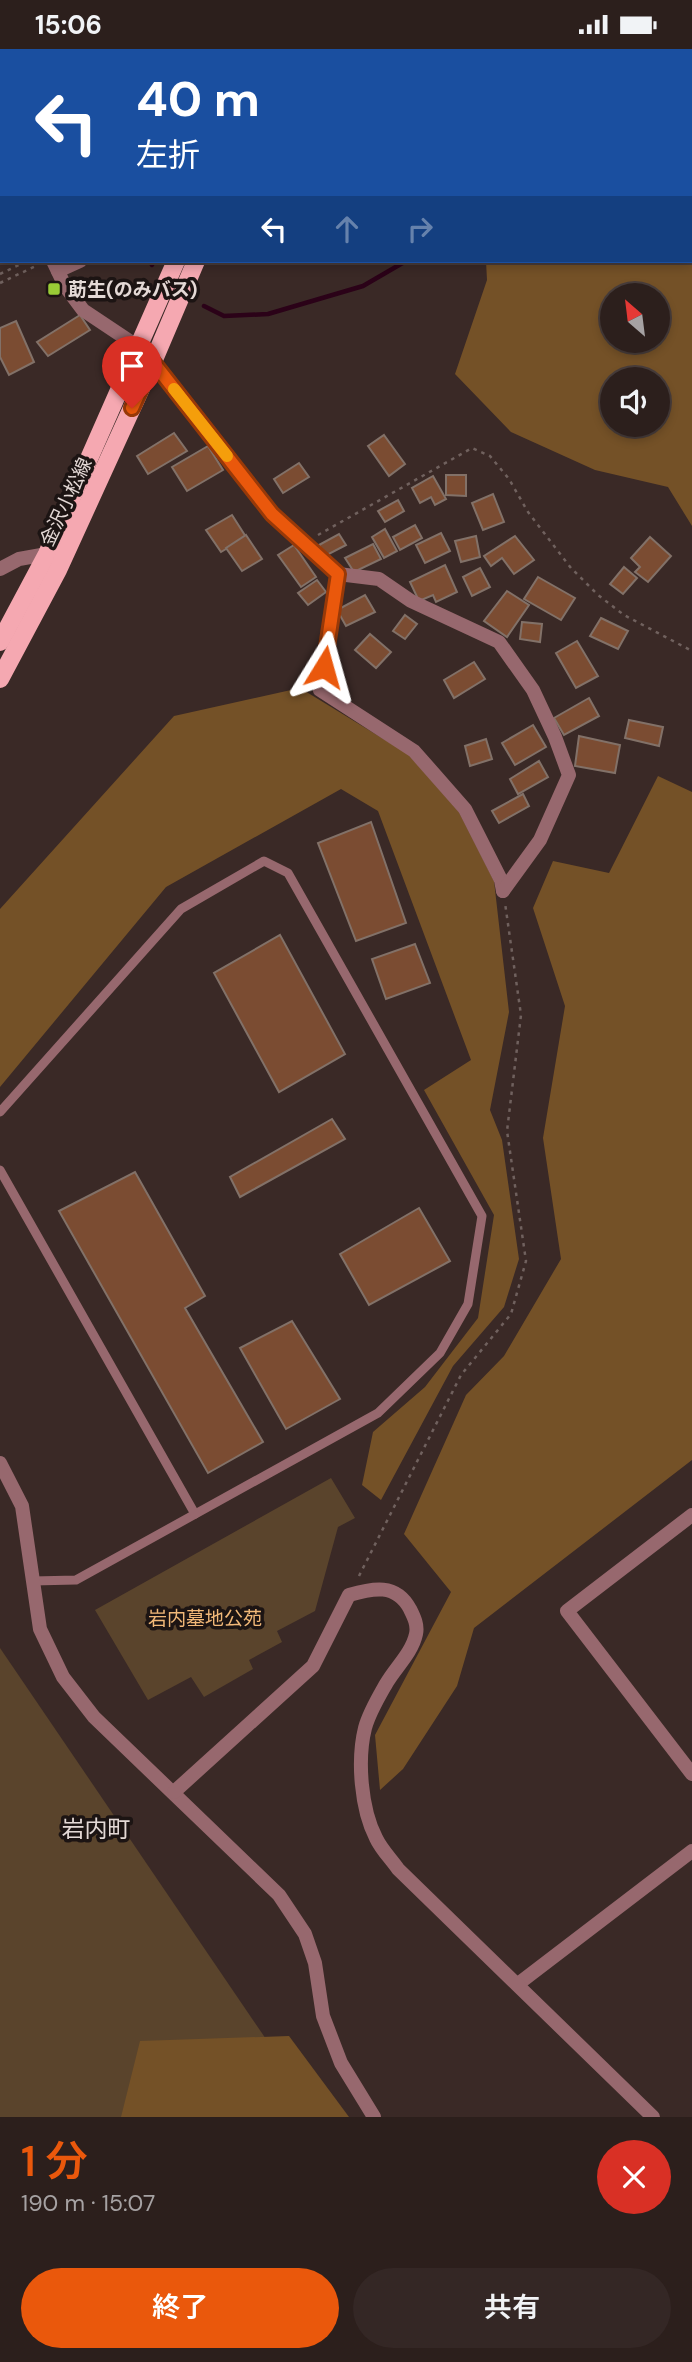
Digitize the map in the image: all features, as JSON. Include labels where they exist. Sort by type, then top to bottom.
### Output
[{"type":"main road","name":"金沢小松線","points":[[0,642],[47,554],[175,263]]},
{"type":"main road","name":"金沢小松線","points":[[0,679],[58,571],[195,263]]},
{"type":"street","points":[[53,264],[83,310],[137,346],[153,362],[272,514],[338,574],[379,579],[423,607],[499,642],[533,690],[569,775],[540,841],[503,891],[501,880],[465,809],[414,751],[320,691],[338,574]]},
{"type":"street","points":[[0,569],[19,559],[47,554]]},
{"type":"street","points":[[0,1463],[22,1506],[40,1629],[63,1677],[94,1717],[279,1895],[305,1934],[315,1963],[323,2016],[341,2063],[374,2117]]},
{"type":"street","points":[[692,1515],[567,1611],[692,1774]]},
{"type":"street","points":[[174,1792],[313,1666],[349,1595],[376,1588],[404,1598],[415,1619],[416,1633],[410,1649],[387,1682],[365,1727],[361,1754],[365,1813],[377,1841],[398,1869],[653,2117]]},
{"type":"street","points":[[518,1984],[692,1851]]},
{"type":"lane","points":[[0,1112],[181,909],[264,860],[288,873],[482,1216],[468,1304],[440,1353],[378,1413],[76,1580],[33,1581]]},
{"type":"lane","points":[[0,1170],[195,1514]]},
{"type":"path","points":[[0,274],[23,263]]},
{"type":"path","points":[[0,283],[53,264]]},
{"type":"path","points":[[305,542],[472,448],[490,456],[570,568],[597,595],[624,615],[692,651]]},
{"type":"green space","name":"岩内墓地公苑","points":[[331,1478],[355,1518],[338,1527],[315,1611],[277,1631],[282,1642],[249,1660],[253,1669],[204,1697],[191,1677],[148,1700],[95,1610]]},
{"type":"green space","points":[[0,1648],[319,2117],[0,2117]]},
{"type":"shaded area","points":[[486,263],[692,263],[692,526],[668,487],[595,470],[511,432],[455,374],[487,280]]},
{"type":"shaded area","points":[[300,688],[408,754],[459,812],[494,881],[509,1012],[490,1110],[502,1140],[519,1259],[504,1307],[453,1366],[381,1500],[362,1485],[373,1432],[425,1387],[478,1318],[494,1215],[424,1090],[471,1060],[378,811],[341,789],[166,887],[0,1087],[0,909],[174,716]]},
{"type":"shaded area","points":[[658,776],[692,792],[692,1460],[474,1628],[457,1686],[403,1769],[380,1790],[375,1735],[451,1592],[404,1534],[466,1395],[504,1356],[561,1259],[543,1138],[565,1006],[533,908],[553,861],[609,873]]},
{"type":"shaded area","points":[[289,2036],[349,2117],[121,2117],[140,2041]]},
{"type":"building","points":[[80,315],[90,330],[48,356],[37,342]]},
{"type":"building","points":[[16,321],[34,362],[9,375],[0,357],[0,328]]},
{"type":"building","points":[[174,433],[187,451],[148,474],[137,456]]},
{"type":"building","points":[[384,435],[405,464],[389,476],[368,446]]},
{"type":"building","points":[[208,446],[223,470],[187,491],[172,467]]},
{"type":"building","points":[[299,463],[309,477],[283,493],[274,479]]},
{"type":"building","points":[[446,475],[466,475],[466,496],[446,495]]},
{"type":"building","points":[[433,476],[446,499],[435,505],[431,497],[420,503],[412,488]]},
{"type":"building","points":[[493,494],[504,522],[483,530],[472,503]]},
{"type":"building","points":[[398,500],[404,511],[385,522],[378,511]]},
{"type":"building","points":[[232,515],[246,537],[221,552],[206,530]]},
{"type":"building","points":[[415,525],[422,538],[400,550],[393,537]]},
{"type":"building","points":[[385,529],[397,551],[384,558],[372,537]]},
{"type":"building","points":[[441,533],[450,551],[425,563],[416,545]]},
{"type":"building","points":[[339,534],[346,545],[325,556],[319,545]]},
{"type":"building","points":[[246,535],[262,559],[242,571],[226,548]]},
{"type":"building","points":[[476,536],[480,557],[461,562],[455,541]]},
{"type":"building","points":[[515,536],[534,560],[514,574],[502,558],[491,566],[484,556]]},
{"type":"building","points":[[650,537],[671,556],[648,582],[635,572],[640,567],[631,558]]},
{"type":"building","points":[[373,544],[381,559],[354,572],[345,558]]},
{"type":"building","points":[[294,545],[316,577],[301,587],[278,555]]},
{"type":"building","points":[[445,565],[457,592],[436,602],[433,595],[419,601],[410,582]]},
{"type":"building","points":[[624,567],[637,578],[623,594],[610,584]]},
{"type":"building","points":[[480,568],[490,587],[472,596],[463,577]]},
{"type":"building","points":[[538,577],[575,598],[561,620],[524,599]]},
{"type":"building","points":[[317,580],[326,592],[308,605],[298,593]]},
{"type":"building","points":[[507,591],[529,605],[507,637],[484,621]]},
{"type":"building","points":[[365,595],[375,612],[346,626],[337,610]]},
{"type":"building","points":[[405,615],[417,624],[405,639],[393,631]]},
{"type":"building","points":[[601,618],[628,631],[618,649],[590,636]]},
{"type":"building","points":[[522,622],[542,624],[540,642],[520,639]]},
{"type":"building","points":[[370,634],[391,652],[376,668],[355,650]]},
{"type":"building","points":[[577,641],[598,676],[576,688],[556,653]]},
{"type":"building","points":[[474,662],[485,679],[454,698],[444,680]]},
{"type":"building","points":[[589,698],[599,716],[564,735],[554,718]]},
{"type":"building","points":[[629,720],[663,727],[659,746],[625,738]]},
{"type":"building","points":[[533,725],[546,747],[515,765],[502,743]]},
{"type":"building","points":[[579,736],[620,745],[615,773],[575,766]]},
{"type":"building","points":[[486,739],[492,759],[470,766],[465,746]]},
{"type":"building","points":[[539,761],[548,777],[518,794],[510,779]]},
{"type":"building","points":[[523,794],[529,806],[499,823],[492,811]]},
{"type":"building","points":[[371,822],[406,923],[356,941],[318,843]]},
{"type":"building","points":[[280,935],[345,1054],[279,1092],[214,973]]},
{"type":"building","points":[[415,944],[430,983],[386,999],[372,959]]},
{"type":"building","points":[[332,1119],[345,1139],[240,1197],[230,1177]]},
{"type":"building","points":[[135,1172],[205,1296],[185,1308],[263,1442],[208,1473],[59,1211]]},
{"type":"building","points":[[419,1208],[450,1261],[369,1305],[340,1254]]},
{"type":"building","points":[[292,1321],[340,1399],[286,1429],[240,1348]]},
{"type":"waterway","points":[[204,306],[224,316],[268,314],[363,286],[403,263]]},
{"type":"slow traffic","points":[[174,389],[227,456]]},
{"type":"place","name":"莇生(のみバス)","points":[[54,289]]},
{"type":"district","name":"岩内町","points":[[96,1829]]},
{"type":"route","points":[[132,408],[153,362],[272,514],[338,574],[324,667]]}]
